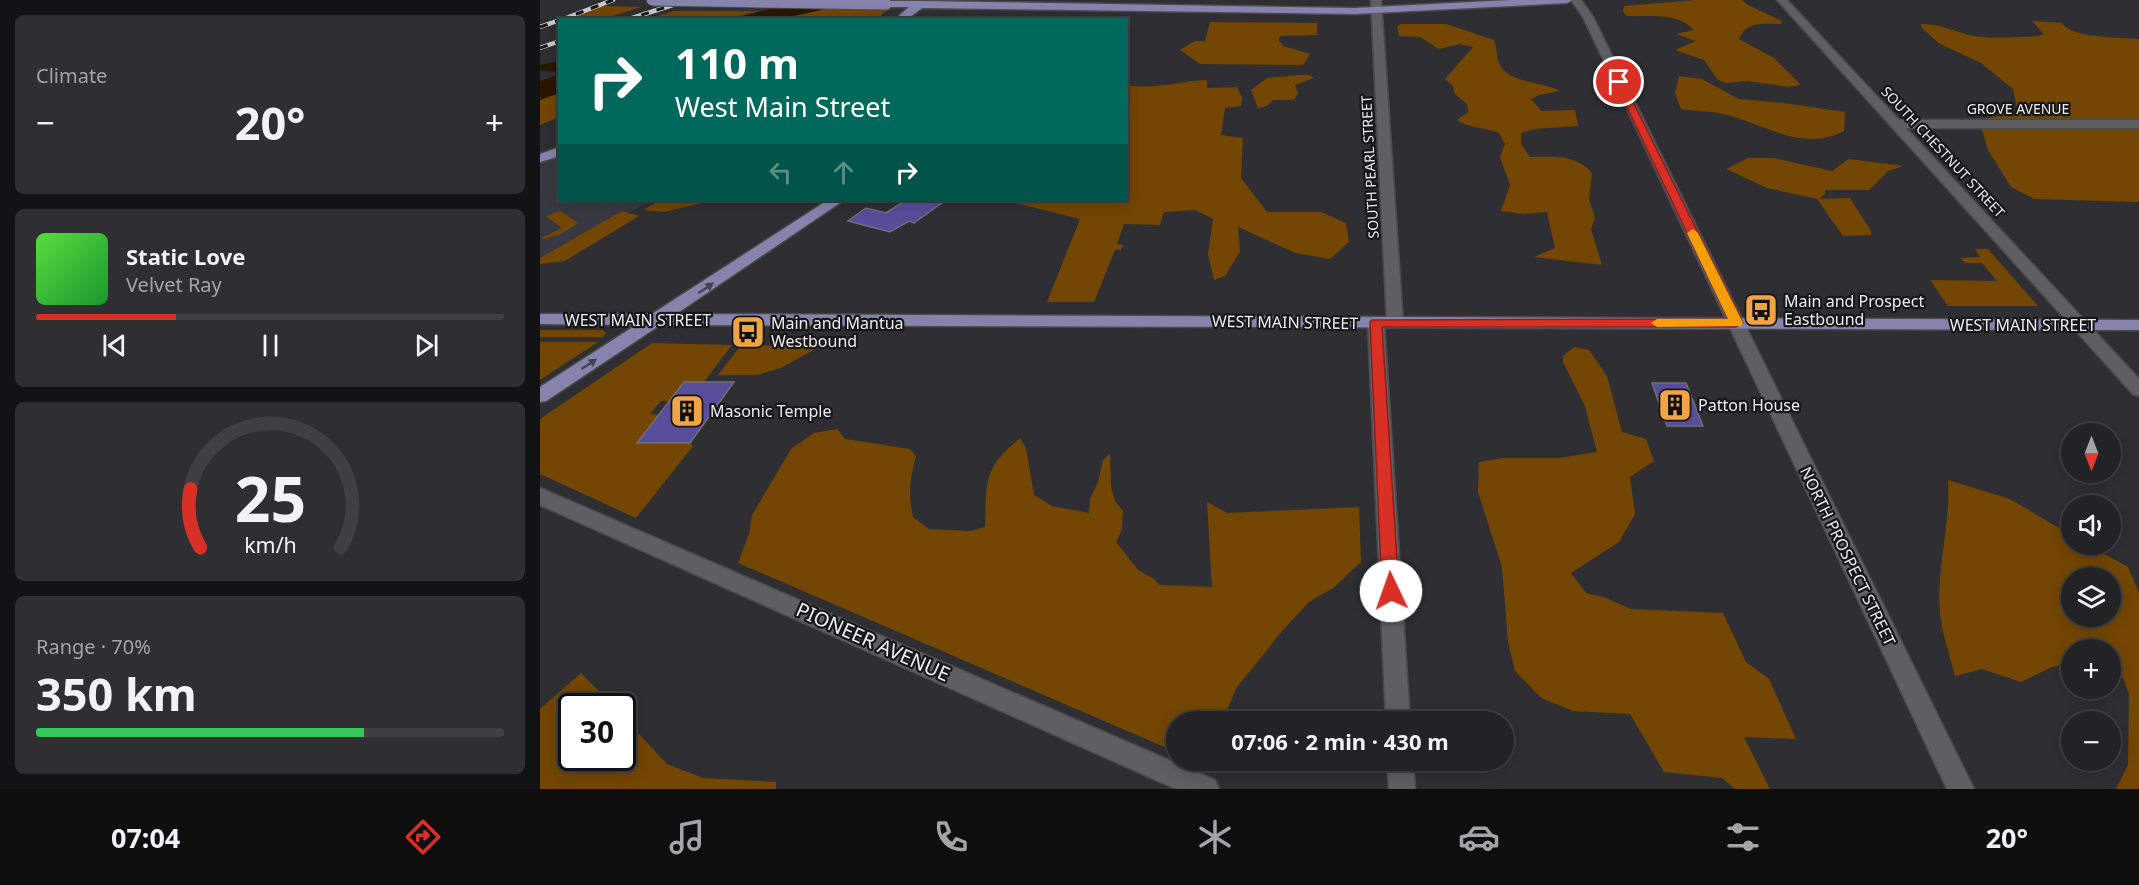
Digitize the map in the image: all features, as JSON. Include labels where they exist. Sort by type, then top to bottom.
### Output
[{"type":"main road","points":[[652,0],[1130,8],[1567,0]]},
{"type":"main road","points":[[902,18],[920,4]]},
{"type":"main road","points":[[1115,18],[1130,8]]},
{"type":"main road","points":[[540,158],[558,152]]},
{"type":"main road","points":[[540,396],[836,201]]},
{"type":"main road","name":"WEST MAIN STREET","points":[[540,319],[2139,324]]},
{"type":"street","name":"NORTH PROSPECT STREET","points":[[1576,0],[1600,42],[1961,789]]},
{"type":"street","name":"SOUTH CHESTNUT STREET","points":[[1782,0],[2139,390]]},
{"type":"street","name":"SOUTH PEARL STREET","points":[[1376,5],[1398,711]]},
{"type":"street","name":"GROVE AVENUE","points":[[1897,124],[2139,124]]},
{"type":"street","name":"PIONEER AVENUE","points":[[540,495],[1206,789]]},
{"type":"street","points":[[1401,771],[1402,789]]},
{"type":"shaded area","points":[[789,0],[827,6],[821,10],[783,18],[736,18],[773,8]]},
{"type":"shaded area","points":[[842,0],[907,0],[883,13],[880,18],[787,18],[821,10]]},
{"type":"shaded area","points":[[1695,0],[1742,0],[1782,21],[1781,24],[1751,26],[1742,33],[1739,39],[1774,58],[1801,85],[1788,87],[1747,81],[1726,83],[1718,80],[1704,60],[1675,50],[1696,41],[1676,34],[1694,30],[1687,24],[1671,18],[1627,16],[1623,12],[1624,6]]},
{"type":"shaded area","points":[[602,6],[641,7],[607,18],[571,18]]},
{"type":"shaded area","points":[[674,11],[760,11],[731,18],[650,18]]},
{"type":"shaded area","points":[[936,16],[1036,18],[929,18]]},
{"type":"shaded area","points":[[2032,21],[2062,23],[2086,35],[2139,39],[2139,202],[2034,199],[2011,187],[1988,150],[1979,120],[2018,112],[2013,89],[1981,63],[1940,44],[1922,28],[1921,24],[1936,25],[1988,38],[2044,34]]},
{"type":"shaded area","points":[[1210,22],[1317,23],[1317,35],[1281,36],[1278,39],[1283,46],[1310,54],[1303,65],[1200,64],[1180,50],[1195,41],[1205,41]]},
{"type":"shaded area","points":[[1401,24],[1446,24],[1494,40],[1499,63],[1503,70],[1518,78],[1560,91],[1531,99],[1542,111],[1575,110],[1578,126],[1534,129],[1521,133],[1521,144],[1530,157],[1564,158],[1579,162],[1592,173],[1589,199],[1595,218],[1591,229],[1602,265],[1534,257],[1555,248],[1547,212],[1524,214],[1501,211],[1510,185],[1500,157],[1505,144],[1499,133],[1467,125],[1457,120],[1468,112],[1467,104],[1455,94],[1453,86],[1445,79],[1473,47],[1459,44],[1439,49],[1420,37],[1399,36],[1397,27]]},
{"type":"shaded area","points":[[558,61],[558,93],[540,100],[540,81],[555,76],[556,72],[540,70],[540,65]]},
{"type":"shaded area","points":[[1309,75],[1314,78],[1295,85],[1298,93],[1294,100],[1273,100],[1267,106],[1258,108],[1251,90],[1267,78]]},
{"type":"shaded area","points":[[1679,76],[1702,79],[1739,99],[1845,112],[1844,131],[1828,137],[1798,138],[1723,114],[1681,109],[1675,93]]},
{"type":"shaded area","points":[[1207,80],[1207,88],[1237,87],[1242,98],[1241,106],[1225,108],[1221,135],[1243,138],[1241,178],[1267,212],[1321,212],[1346,223],[1349,242],[1330,259],[1295,253],[1238,227],[1240,252],[1225,276],[1214,280],[1208,254],[1213,219],[1195,210],[1164,212],[1160,225],[1124,224],[1117,244],[1123,245],[1121,250],[1115,250],[1094,302],[1047,302],[1080,219],[1016,203],[1019,201],[1128,201],[1128,114],[1131,112],[1128,110],[1128,85],[1158,86]]},
{"type":"shaded area","points":[[558,93],[558,117],[540,125],[540,100]]},
{"type":"shaded area","points":[[558,147],[558,201],[649,201],[540,261],[540,154]]},
{"type":"shaded area","points":[[1748,158],[1774,158],[1832,171],[1849,159],[1903,166],[1888,171],[1869,190],[1825,190],[1825,194],[1819,199],[1850,198],[1871,231],[1871,235],[1843,236],[1817,199],[1767,188],[1726,169]]},
{"type":"shaded area","points":[[659,201],[711,201],[663,212],[643,210]]},
{"type":"shaded area","points":[[560,211],[577,224],[559,235],[541,238],[562,228],[546,216]]},
{"type":"shaded area","points":[[622,211],[639,216],[565,261],[540,264],[540,258]]},
{"type":"shaded area","points":[[1975,249],[1988,249],[2038,306],[1948,306],[1930,280],[1997,281],[1982,263],[1965,263],[1961,258],[1980,257]]},
{"type":"shaded area","points":[[540,330],[603,330],[606,333],[603,337],[540,337]]},
{"type":"shaded area","points":[[540,342],[598,342],[540,380]]},
{"type":"shaded area","points":[[652,343],[732,345],[704,382],[684,382],[670,401],[661,401],[650,414],[659,415],[638,443],[690,443],[693,446],[636,518],[540,474],[540,419]]},
{"type":"shaded area","points":[[741,345],[819,347],[781,368],[757,375],[718,375]]},
{"type":"shaded area","points":[[1574,347],[1589,350],[1607,376],[1622,432],[1646,439],[1654,461],[1630,477],[1635,514],[1619,542],[1571,573],[1586,593],[1606,598],[1631,609],[1723,613],[1746,662],[1769,679],[1796,739],[1744,737],[1770,789],[1735,789],[1722,778],[1664,772],[1630,714],[1573,711],[1541,698],[1515,671],[1508,642],[1502,567],[1478,492],[1479,462],[1503,458],[1560,458],[1597,452],[1585,406],[1563,362],[1563,356]]},
{"type":"shaded area","points":[[837,429],[845,439],[910,449],[916,456],[910,486],[913,517],[929,529],[970,531],[985,527],[989,477],[999,459],[1020,438],[1026,448],[1034,495],[1052,506],[1089,513],[1090,499],[1098,482],[1103,460],[1110,454],[1111,487],[1115,501],[1123,511],[1122,529],[1116,542],[1138,570],[1160,585],[1212,587],[1207,502],[1227,513],[1359,507],[1361,562],[1333,588],[1309,602],[1283,630],[1237,687],[1226,711],[1166,711],[1166,748],[738,563],[749,534],[752,515],[791,449],[814,433]]},
{"type":"shaded area","points":[[1948,480],[2010,499],[2061,529],[2061,555],[2106,555],[2128,567],[2139,593],[2139,789],[2116,789],[2128,765],[2129,694],[2121,676],[2121,639],[2061,639],[2061,666],[2052,667],[2021,682],[1982,669],[1955,676],[1942,629],[1939,596]]},
{"type":"shaded area","points":[[581,673],[600,693],[558,693]]},
{"type":"shaded area","points":[[558,693],[558,771],[636,771],[636,731],[667,764],[703,778],[776,782],[776,789],[540,789],[540,709]]},
{"type":"building","points":[[904,201],[945,201],[914,223],[909,221],[890,232],[848,221],[866,208],[886,213]]},
{"type":"building","name":"Masonic Temple","points":[[684,382],[734,382],[690,443],[637,443]]},
{"type":"building","name":"Patton House","points":[[1652,383],[1686,383],[1703,426],[1667,426]]},
{"type":"railway","points":[[566,18],[613,0]]},
{"type":"railway","points":[[632,18],[688,0]]},
{"type":"railway","points":[[540,27],[558,21]]},
{"type":"railway","points":[[540,48],[558,42]]},
{"type":"slow traffic","points":[[1657,323],[1736,323],[1693,233]]},
{"type":"place","name":"Main and Prospect Eastbound","points":[[1761,310]]},
{"type":"place","name":"Main and Mantua Westbound","points":[[748,332]]},
{"type":"place","name":"Patton House","points":[[1675,405]]},
{"type":"place","name":"Masonic Temple","points":[[687,411]]},
{"type":"route","points":[[1391,591],[1376,322],[1736,323],[1619,82]]}]
